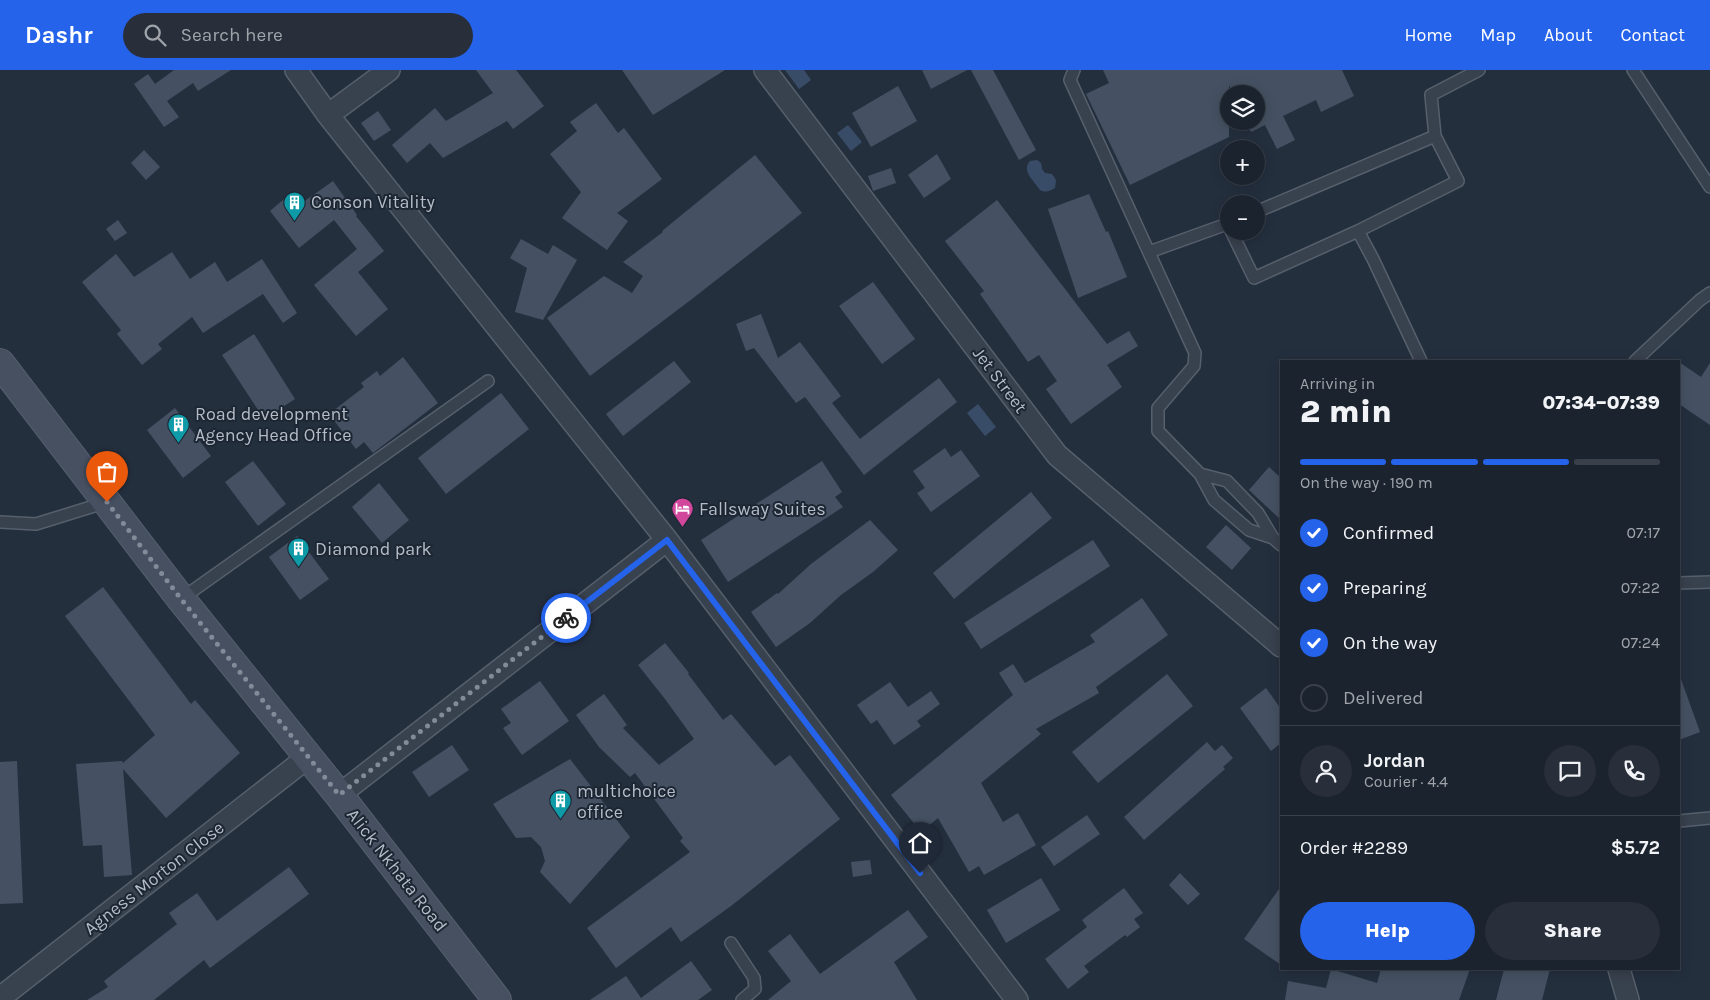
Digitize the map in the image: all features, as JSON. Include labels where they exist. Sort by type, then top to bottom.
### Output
[{"type":"main road","name":"Alick Nkhata Road","points":[[0,363],[181,599],[339,795],[496,1000]]},
{"type":"street","points":[[296,70],[328,115],[667,540],[1017,1000]]},
{"type":"street","points":[[328,115],[389,70]]},
{"type":"street","name":"Jet Street","points":[[765,70],[1057,454],[1280,645]]},
{"type":"street","points":[[339,795],[667,540]]},
{"type":"street","name":"Agness Morton Close","points":[[0,998],[308,757]]},
{"type":"street","points":[[1619,970],[1628,1000]]},
{"type":"lane","points":[[1074,70],[1070,80],[1195,353],[1194,366],[1158,408],[1158,431],[1200,474],[1214,500],[1249,530],[1277,542]]},
{"type":"lane","points":[[1235,240],[1254,278],[1358,231],[1458,181],[1435,136],[1431,95],[1479,70]]},
{"type":"lane","points":[[1633,70],[1710,188]]},
{"type":"lane","points":[[1265,208],[1435,136]]},
{"type":"lane","points":[[1148,252],[1220,230]]},
{"type":"lane","points":[[1358,231],[1421,360]]},
{"type":"lane","points":[[1635,360],[1710,293]]},
{"type":"lane","points":[[181,599],[488,381]]},
{"type":"lane","points":[[1200,474],[1227,481],[1258,513],[1277,542]]},
{"type":"lane","points":[[0,522],[36,524],[107,502]]},
{"type":"lane","points":[[1680,582],[1710,582]]},
{"type":"lane","points":[[1680,822],[1710,818]]},
{"type":"lane","points":[[732,944],[756,984],[755,989],[742,1000]]},
{"type":"water","points":[[785,70],[804,70],[811,80],[799,89]]},
{"type":"water","points":[[848,125],[862,142],[851,151],[837,133]]},
{"type":"water","points":[[1037,160],[1041,163],[1045,173],[1052,174],[1056,180],[1055,188],[1048,191],[1040,190],[1029,176],[1027,168],[1030,161]]},
{"type":"water","points":[[978,404],[996,427],[985,436],[967,413]]},
{"type":"building","points":[[174,70],[231,70],[198,91],[193,83],[167,101],[179,117],[164,127],[134,84],[148,74],[155,84]]},
{"type":"building","points":[[476,70],[516,70],[544,106],[513,129],[507,121],[443,158],[430,143],[407,163],[392,145],[435,108],[446,121],[493,93]]},
{"type":"building","points":[[622,70],[725,70],[653,115]]},
{"type":"building","points":[[922,70],[967,70],[931,89]]},
{"type":"building","points":[[971,70],[993,70],[1036,150],[1019,160]]},
{"type":"building","points":[[1103,70],[1342,70],[1354,96],[1321,112],[1316,100],[1283,116],[1295,140],[1277,149],[1265,125],[1265,85],[1220,85],[1220,130],[1229,130],[1229,137],[1130,185],[1086,94],[1109,83]]},
{"type":"building","points":[[898,86],[917,121],[871,147],[852,113]]},
{"type":"building","points":[[596,103],[618,133],[624,128],[662,179],[617,213],[628,221],[607,250],[562,218],[581,192],[550,154],[577,131],[570,122]]},
{"type":"building","points":[[378,111],[391,130],[374,141],[361,123]]},
{"type":"building","points":[[144,150],[160,167],[146,180],[131,163]]},
{"type":"building","points":[[937,154],[951,179],[924,198],[908,175]]},
{"type":"building","points":[[755,155],[802,213],[590,376],[547,318],[604,276],[632,293],[643,276],[623,262],[663,232]]},
{"type":"building","points":[[891,168],[896,183],[873,191],[868,176]]},
{"type":"building","points":[[333,181],[356,216],[384,251],[358,272],[388,309],[356,336],[314,285],[357,249],[334,220],[299,248],[270,211],[290,194],[299,205]]},
{"type":"building","points":[[1089,194],[1106,232],[1108,231],[1127,277],[1078,298],[1048,209]]},
{"type":"building","points":[[997,200],[1107,344],[1129,331],[1138,346],[1107,365],[1122,387],[1071,424],[1046,389],[1057,381],[1039,355],[1028,362],[980,294],[984,291],[945,241]]},
{"type":"building","points":[[118,220],[127,233],[115,241],[106,229]]},
{"type":"building","points":[[521,239],[548,254],[553,245],[577,260],[543,320],[515,312],[527,268],[510,258]]},
{"type":"building","points":[[172,252],[190,279],[215,262],[227,282],[262,259],[297,313],[283,323],[263,294],[203,333],[192,317],[158,344],[162,349],[142,365],[117,334],[121,330],[82,282],[116,254],[134,277]]},
{"type":"building","points":[[873,282],[915,339],[882,364],[839,306]]},
{"type":"building","points":[[761,314],[778,358],[800,342],[841,396],[832,403],[860,439],[939,378],[957,402],[864,475],[805,397],[796,403],[754,348],[746,351],[736,324]]},
{"type":"building","points":[[254,334],[295,399],[264,419],[222,355]]},
{"type":"building","points":[[403,357],[438,403],[373,453],[364,442],[356,449],[329,414],[364,387],[361,383],[377,371],[380,376]]},
{"type":"building","points":[[674,361],[691,382],[623,436],[606,414]]},
{"type":"building","points":[[1680,363],[1701,377],[1710,363],[1710,425],[1680,405]]},
{"type":"building","points":[[501,393],[529,429],[446,494],[418,458]]},
{"type":"building","name":"Road development Agency Head Office","points":[[175,408],[211,456],[183,478],[147,430]]},
{"type":"building","points":[[945,448],[951,457],[961,450],[980,476],[931,512],[917,493],[925,488],[913,471]]},
{"type":"building","points":[[253,461],[286,504],[258,526],[225,482]]},
{"type":"building","points":[[822,461],[842,492],[835,497],[843,507],[728,582],[701,540]]},
{"type":"building","points":[[1269,467],[1280,477],[1280,519],[1249,490]]},
{"type":"building","points":[[379,483],[409,520],[382,543],[352,507]]},
{"type":"building","points":[[1031,492],[1052,518],[954,599],[933,573]]},
{"type":"building","points":[[870,520],[898,550],[873,572],[841,595],[810,623],[776,647],[751,612],[778,594],[811,564]]},
{"type":"building","points":[[1226,525],[1251,548],[1232,570],[1206,547]]},
{"type":"building","name":"Diamond park","points":[[297,536],[329,579],[300,600],[269,557]]},
{"type":"building","points":[[1093,540],[1110,566],[981,649],[964,623]]},
{"type":"building","points":[[103,587],[191,704],[195,700],[240,753],[166,818],[123,769],[132,875],[104,877],[102,845],[83,846],[76,764],[122,761],[123,763],[155,735],[65,616]]},
{"type":"building","points":[[1142,598],[1168,635],[1096,687],[1099,693],[1036,729],[1041,734],[981,783],[1003,822],[1018,813],[1036,845],[984,875],[979,866],[969,872],[938,818],[921,832],[891,795],[1013,695],[999,673],[1013,664],[1025,683],[1095,642],[1090,635]]},
{"type":"building","points":[[665,643],[723,720],[731,714],[775,766],[790,755],[840,819],[731,906],[681,942],[671,927],[616,968],[587,928],[690,852],[680,841],[683,838],[635,773],[630,777],[599,747],[576,715],[604,694],[627,725],[623,728],[659,765],[694,739],[638,665]]},
{"type":"building","points":[[1167,674],[1193,706],[1098,783],[1072,752]]},
{"type":"building","points":[[1680,679],[1681,679],[1700,732],[1680,740]]},
{"type":"building","points":[[540,681],[569,721],[522,755],[503,728],[511,723],[501,709]]},
{"type":"building","points":[[890,682],[908,707],[931,691],[940,704],[917,721],[921,726],[894,745],[877,720],[871,724],[857,705]]},
{"type":"building","points":[[1266,688],[1280,708],[1280,744],[1271,751],[1240,708]]},
{"type":"building","points":[[1207,742],[1215,751],[1222,745],[1233,758],[1223,767],[1225,769],[1144,840],[1124,817]]},
{"type":"building","points":[[452,745],[469,770],[429,797],[412,772]]},
{"type":"building","name":"multichoice office","points":[[570,759],[630,837],[570,904],[540,872],[545,861],[541,847],[531,837],[516,838],[493,804]]},
{"type":"building","points":[[17,761],[23,903],[0,904],[0,762]]},
{"type":"building","points":[[1087,815],[1100,834],[1054,866],[1041,847]]},
{"type":"building","points":[[870,860],[872,874],[853,877],[851,862]]},
{"type":"building","points":[[289,867],[309,894],[210,968],[204,960],[154,1000],[87,1000],[108,987],[104,981],[177,924],[169,913],[197,893],[217,921]]},
{"type":"building","points":[[1180,873],[1200,894],[1188,905],[1169,885]]},
{"type":"building","points":[[1041,878],[1060,910],[1006,943],[987,910]]},
{"type":"building","points":[[1280,887],[1280,964],[1244,939]]},
{"type":"building","points":[[1124,888],[1143,913],[1134,919],[1140,927],[1127,937],[1125,935],[1084,966],[1089,972],[1068,989],[1045,959],[1087,927],[1082,920]]},
{"type":"building","points":[[908,910],[928,937],[894,962],[917,1000],[768,1000],[791,981],[768,951],[790,934],[820,974]]},
{"type":"building","points":[[691,961],[712,990],[698,1000],[590,1000],[626,976],[641,998]]},
{"type":"building","points":[[1331,970],[1377,983],[1381,970],[1470,970],[1459,1000],[1285,1000],[1288,981],[1326,988]]},
{"type":"building","points":[[1504,970],[1550,970],[1542,1000],[1496,1000]]},
{"type":"way so far","points":[[107,502],[181,599],[339,795],[566,618]]},
{"type":"place","name":"Conson Vitality","points":[[295,221]]},
{"type":"place","name":"Road development Agency Head Office","points":[[179,443]]},
{"type":"place","name":"Fallsway Suites","points":[[683,528]]},
{"type":"place","name":"Diamond park","points":[[299,568]]},
{"type":"place","name":"multichoice office","points":[[561,820]]},
{"type":"route","points":[[566,618],[667,540],[920,873]]}]
